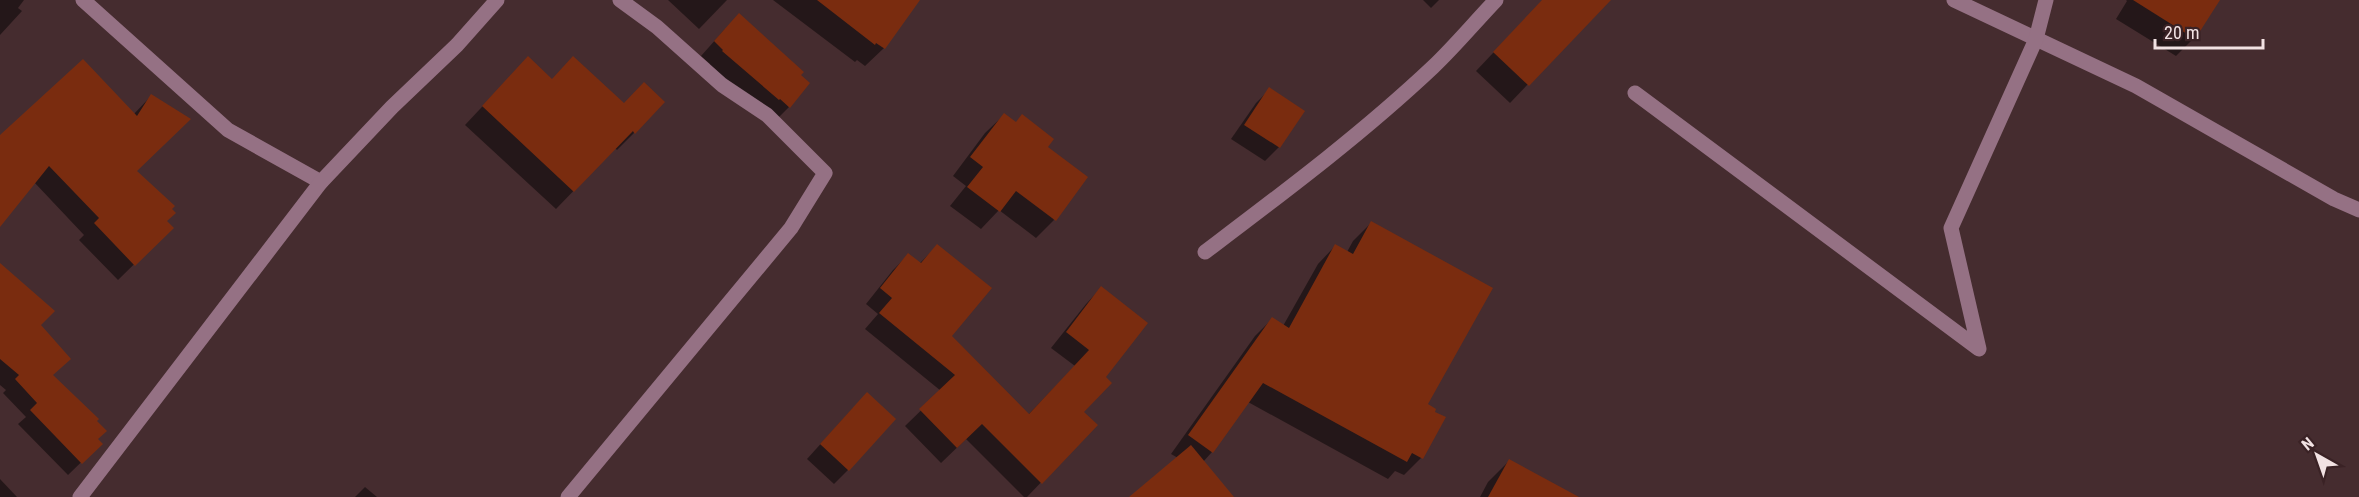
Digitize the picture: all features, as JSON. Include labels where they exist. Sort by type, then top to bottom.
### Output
[{"type":"street","points":[[83,0],[228,130],[321,182]]},
{"type":"street","points":[[80,497],[321,182],[392,107],[457,45],[497,0]]},
{"type":"street","points":[[568,497],[791,228],[825,173],[767,115],[722,86],[657,27],[620,0]]},
{"type":"street","points":[[1205,252],[1305,176],[1371,122],[1434,66],[1496,0]]},
{"type":"street","points":[[1954,0],[2136,86],[2334,199],[2359,210]]},
{"type":"street","points":[[1635,93],[1979,350],[1951,228],[2036,39],[2046,0]]},
{"type":"building","points":[[817,0],[920,0],[885,49],[876,43],[875,45]]},
{"type":"building","points":[[1542,0],[1611,0],[1529,86],[1493,52]]},
{"type":"building","points":[[2133,0],[2220,0],[2195,39]]},
{"type":"building","points":[[739,13],[804,72],[801,75],[810,83],[790,108],[722,51],[714,41]]},
{"type":"building","points":[[528,56],[552,79],[573,56],[624,103],[644,82],[665,102],[635,134],[633,131],[574,192],[482,106]]},
{"type":"building","points":[[83,59],[137,116],[151,94],[191,119],[137,171],[175,206],[172,209],[176,213],[167,221],[174,228],[135,266],[94,223],[99,218],[49,166],[0,227],[0,135]]},
{"type":"building","points":[[1269,87],[1305,111],[1280,148],[1244,125]]},
{"type":"building","points":[[1004,113],[1016,122],[1022,114],[1054,139],[1048,147],[1088,177],[1056,221],[1016,191],[1000,212],[967,187],[983,167],[970,157]]},
{"type":"building","points":[[1371,221],[1493,288],[1428,404],[1436,409],[1435,412],[1446,417],[1423,459],[1412,453],[1407,462],[1263,383],[1213,453],[1188,435],[1272,317],[1289,328],[1335,244],[1353,254]]},
{"type":"building","points":[[937,244],[992,288],[952,336],[1029,414],[1089,350],[1066,332],[1101,286],[1148,323],[1106,377],[1112,383],[1084,412],[1098,425],[1042,484],[982,424],[957,448],[919,409],[955,375],[879,313],[892,298],[880,288],[908,253],[921,263]]},
{"type":"building","points":[[0,263],[55,311],[41,325],[71,359],[53,375],[99,419],[97,421],[107,431],[98,439],[103,444],[82,464],[30,410],[37,403],[15,379],[19,375],[0,359]]},
{"type":"building","points":[[867,392],[896,419],[849,471],[820,444]]},
{"type":"building","points":[[1191,445],[1234,497],[1129,497]]},
{"type":"building","points":[[1509,459],[1579,497],[1488,497]]}]
